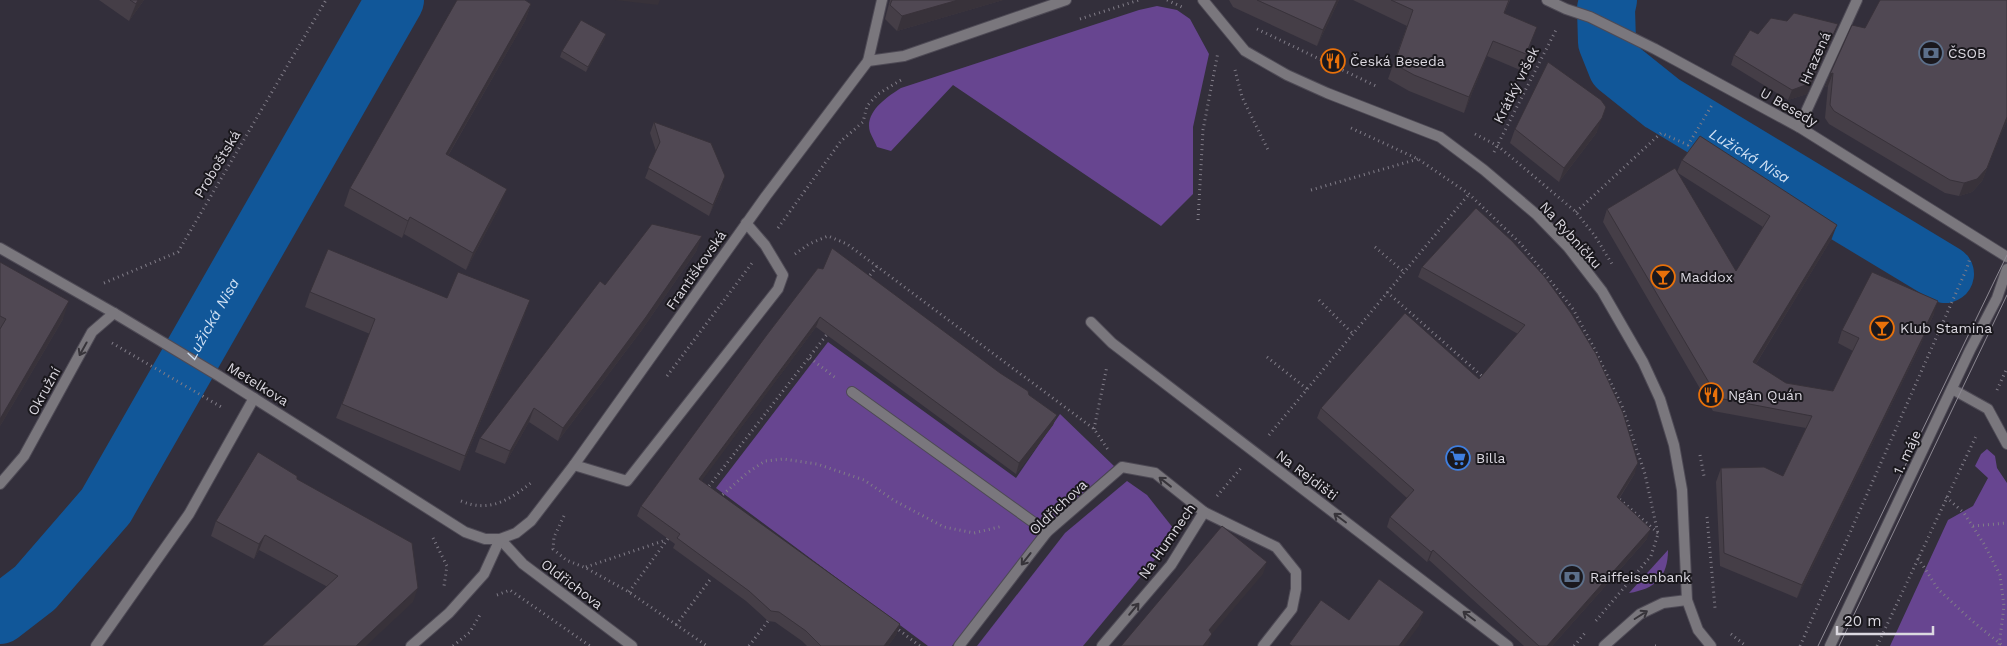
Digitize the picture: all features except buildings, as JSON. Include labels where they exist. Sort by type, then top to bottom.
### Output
[{"type":"street","points":[[882,0],[868,61],[904,56],[1066,0]]},
{"type":"street","name":"Na Rybníčku","points":[[1203,0],[1245,50],[1287,75],[1440,137],[1484,170],[1537,215],[1568,247],[1602,291],[1643,362],[1660,399],[1674,446],[1682,490],[1687,600],[1698,630],[1711,646]]},
{"type":"street","name":"U Besedy","points":[[1547,0],[1590,17],[1655,49],[1799,127],[2007,257]]},
{"type":"street","name":"Hrazená","points":[[1799,127],[1857,0]]},
{"type":"street","name":"Františkovská","points":[[500,539],[516,533],[531,521],[574,465],[746,223],[868,61]]},
{"type":"street","points":[[574,465],[627,480],[778,289],[784,275],[765,245],[746,223]]},
{"type":"street","name":"Metelkova","points":[[0,248],[219,376],[465,532],[486,539],[500,539]]},
{"type":"street","name":"1. máje","points":[[1830,646],[1997,298],[2007,269]]},
{"type":"street","name":"Okružní","points":[[0,484],[24,456],[92,332],[114,313]]},
{"type":"street","name":"Na Rejdišti","points":[[1091,322],[1112,344],[1508,646]]},
{"type":"street","points":[[1952,389],[1988,410],[2007,444]]},
{"type":"street","points":[[852,392],[1047,532]]},
{"type":"street","points":[[96,646],[189,514],[254,398]]},
{"type":"street","points":[[1122,468],[1155,474],[1204,512],[1276,547],[1296,572],[1296,589],[1292,609],[1262,646]]},
{"type":"street","name":"Oldřichova","points":[[959,646],[1047,532],[1122,468]]},
{"type":"street","name":"Na Humnech","points":[[1102,646],[1170,564],[1204,512]]},
{"type":"street","points":[[411,646],[448,613],[484,574],[500,539]]},
{"type":"street","name":"Oldřichova","points":[[500,539],[523,564],[632,646]]},
{"type":"street","points":[[1604,646],[1640,614],[1663,603],[1687,600]]},
{"type":"path","name":"Proboštská","points":[[91,300],[104,283],[178,252],[326,0]]},
{"type":"path","name":"Krátký vršek","points":[[1484,170],[1498,146],[1566,9]]},
{"type":"path","points":[[1254,27],[1383,89]]},
{"type":"path","points":[[1198,220],[1203,130],[1218,51]]},
{"type":"path","points":[[1234,70],[1242,97],[1269,152]]},
{"type":"path","points":[[1576,212],[1661,133],[1688,145],[1714,103]]},
{"type":"path","points":[[666,378],[841,141],[862,122]]},
{"type":"path","points":[[1474,133],[1498,146]]},
{"type":"path","points":[[1311,190],[1418,159]]},
{"type":"path","name":"Na Humnech","points":[[1204,512],[1469,194],[1520,242],[1573,309],[1622,406],[1645,474],[1658,534]]},
{"type":"path","points":[[778,266],[808,244],[828,236],[848,244],[1094,429],[1122,468]]},
{"type":"path","points":[[1800,646],[1967,268],[1971,253],[1971,236]]},
{"type":"path","points":[[1375,247],[1404,272]]},
{"type":"path","points":[[866,281],[877,266]]},
{"type":"path","points":[[1387,292],[1490,383]]},
{"type":"path","points":[[1319,300],[1353,334]]},
{"type":"path","points":[[701,497],[832,327]]},
{"type":"path","points":[[104,339],[241,419]]},
{"type":"path","points":[[1094,429],[1112,344]]},
{"type":"path","points":[[1267,357],[1307,389]]},
{"type":"path","points":[[810,358],[852,392]]},
{"type":"path","points":[[1877,646],[2007,368]]},
{"type":"path","points":[[719,498],[747,473],[765,461],[784,459],[818,464],[864,480],[895,501],[944,527],[974,533],[1030,520]]},
{"type":"path","points":[[460,500],[468,504],[493,506],[516,494],[538,476]]},
{"type":"path","points":[[706,489],[726,504]]},
{"type":"path","points":[[1593,624],[1651,556],[1658,534],[1614,494]]},
{"type":"path","points":[[1946,498],[1964,513],[2000,575],[2004,606],[2001,645]]},
{"type":"path","points":[[567,510],[554,537],[553,549],[566,560],[586,568],[629,592],[707,646]]},
{"type":"path","points":[[1972,526],[2007,523]]},
{"type":"path","points":[[1709,532],[1715,612]]},
{"type":"path","points":[[629,592],[672,533]]},
{"type":"path","points":[[426,534],[433,538],[447,566],[444,587],[440,594]]},
{"type":"path","points":[[586,568],[666,540]]},
{"type":"path","points":[[1918,558],[1938,589],[2001,645]]},
{"type":"path","points":[[676,625],[712,577]]},
{"type":"path","points":[[492,599],[499,593],[510,590],[590,646]]},
{"type":"path","points":[[453,646],[470,632],[482,612]]},
{"type":"path","points":[[749,646],[768,621]]},
{"type":"path","points":[[889,623],[920,646]]},
{"type":"path","points":[[1728,630],[1746,646]]},
{"type":"path","points":[[1574,646],[1587,631]]},
{"type":"shaded area","points":[[1157,6],[1177,10],[1190,19],[1209,54],[1193,127],[1193,194],[1161,226],[953,85],[891,151],[877,147],[870,132],[870,118],[878,106],[901,88],[1139,10]]},
{"type":"shaded area","points":[[828,342],[1016,478],[1060,414],[1114,466],[1048,524],[952,646],[928,646],[716,488]]},
{"type":"shaded area","points":[[1987,449],[1995,456],[1997,468],[2007,483],[2007,646],[1890,646],[1948,520],[1973,506],[1988,478],[1975,466],[1981,454]]},
{"type":"shaded area","points":[[1127,481],[1147,495],[1177,533],[1083,646],[977,646],[1065,533]]},
{"type":"shaded area","points":[[1668,550],[1666,568],[1658,580],[1653,585],[1629,593]]},
{"type":"waterway","name":"Lužická Nisa","points":[[0,615],[35,588],[106,506],[395,0]]},
{"type":"waterway","name":"Lužická Nisa","points":[[1608,0],[1606,9],[1607,42],[1617,67],[1662,103],[1945,274]]},
{"type":"tram line","points":[[1818,646],[2007,255]]},
{"type":"tram line","points":[[1839,646],[2007,295]]},
{"type":"place","name":"ČSOB","points":[[1931,53]]},
{"type":"place","name":"Česká Beseda","points":[[1333,61]]},
{"type":"place","name":"Maddox","points":[[1663,277]]},
{"type":"place","name":"Klub Stamina","points":[[1882,328]]},
{"type":"place","name":"Ngân Quán","points":[[1711,395]]},
{"type":"place","name":"Billa","points":[[1458,458]]},
{"type":"place","name":"Raiffeisenbank","points":[[1572,577]]}]
